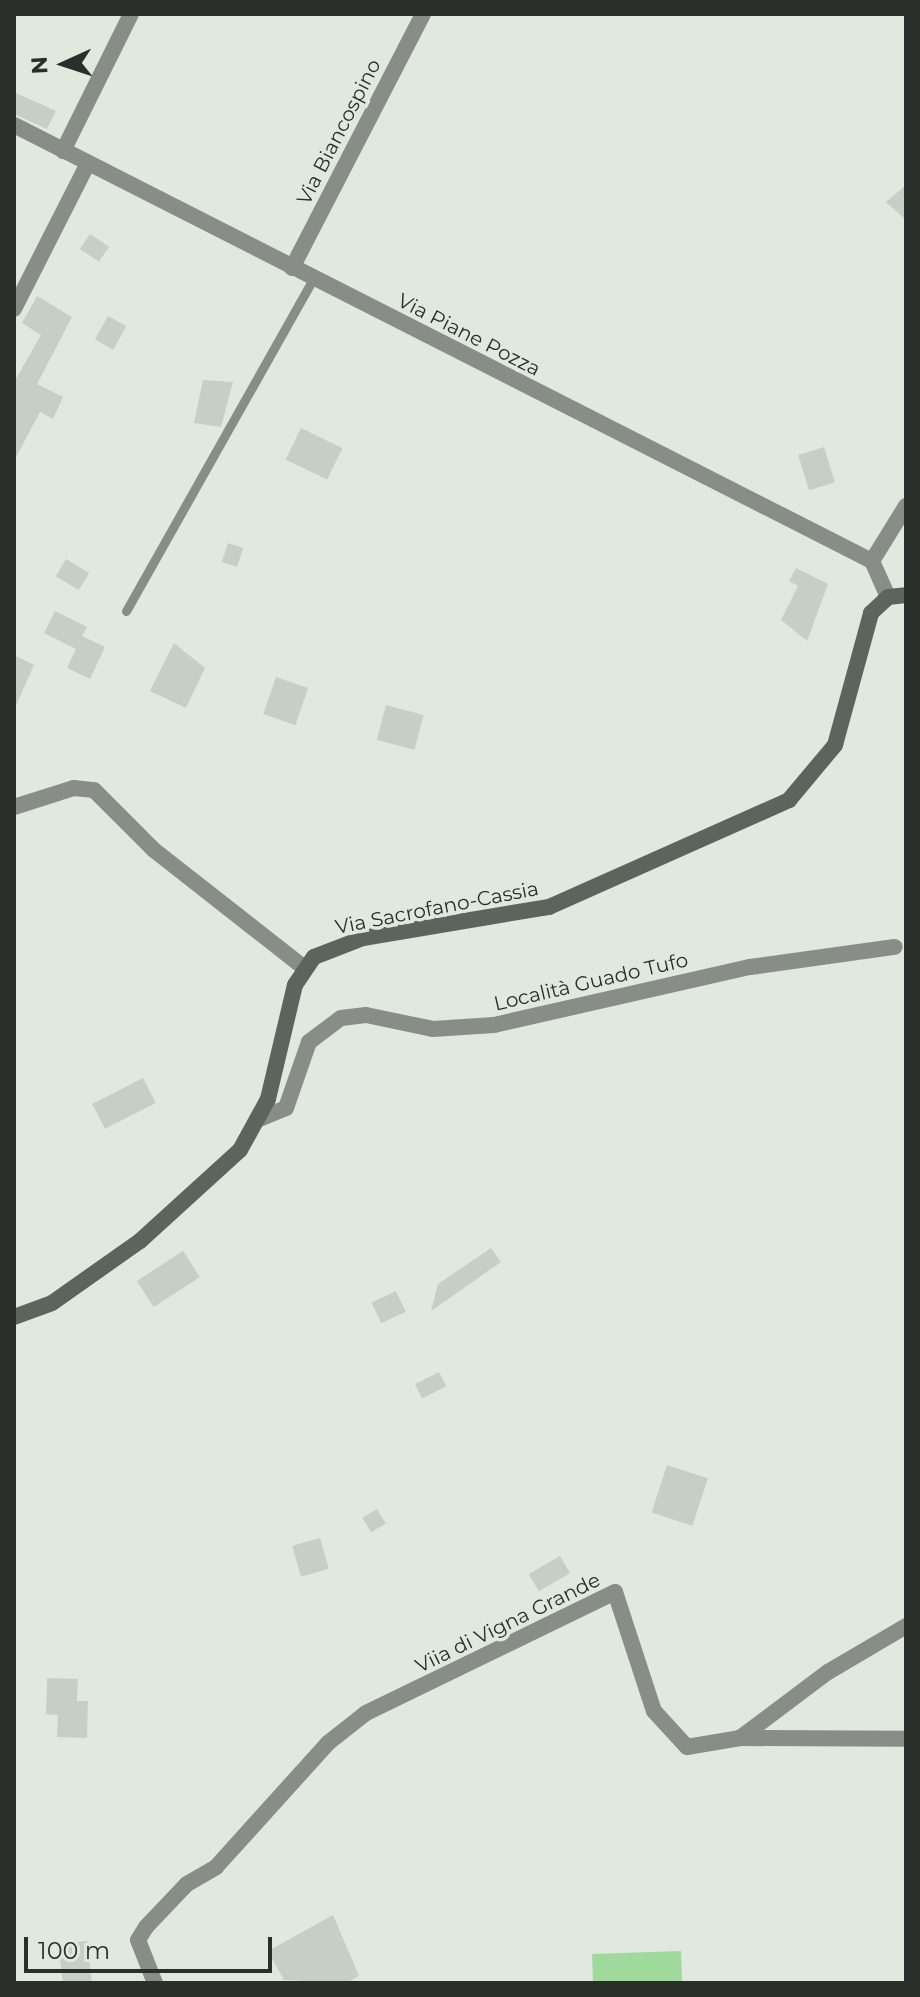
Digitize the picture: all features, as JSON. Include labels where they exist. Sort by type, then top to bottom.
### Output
[{"type":"street","points":[[63,151],[131,14]]},
{"type":"street","name":"Via Biancospino","points":[[292,268],[423,14]]},
{"type":"street","name":"Via Piane Pozza","points":[[14,125],[872,561]]},
{"type":"street","points":[[14,309],[88,163]]},
{"type":"street","points":[[906,506],[872,561],[888,597],[906,595]]},
{"type":"street","name":"Via Sacrofano-Cassia","points":[[303,967],[353,940],[506,919],[562,903],[789,800],[832,752],[866,627],[888,597]]},
{"type":"street","points":[[14,807],[74,788],[94,790],[154,850],[303,967],[259,1119],[227,1164],[178,1211],[52,1303],[14,1317]]},
{"type":"street","name":"Località Guado Tufo","points":[[259,1119],[286,1108],[309,1042],[341,1018],[433,1029],[494,1025],[750,967],[895,947]]},
{"type":"street","name":"Viia di Vigna Grande","points":[[155,1983],[138,1940],[146,1927],[187,1884],[216,1867],[328,1743],[366,1713],[615,1592],[654,1711],[687,1747],[740,1738],[828,1672],[906,1626]]},
{"type":"street","points":[[740,1738],[906,1739]]},
{"type":"lane","points":[[126,611],[313,279]]},
{"type":"green space","points":[[681,1951],[682,1983],[593,1983],[592,1954]]},
{"type":"building","points":[[14,92],[56,111],[47,129],[14,114]]},
{"type":"building","points":[[906,185],[906,220],[886,202]]},
{"type":"building","points":[[90,234],[109,247],[99,262],[80,249]]},
{"type":"building","points":[[37,296],[72,317],[37,384],[63,397],[53,419],[40,412],[14,461],[14,382],[41,335],[22,323]]},
{"type":"building","points":[[108,316],[126,326],[113,350],[95,340]]},
{"type":"building","points":[[203,380],[233,382],[221,427],[194,423]]},
{"type":"building","points":[[301,428],[342,448],[327,480],[286,459]]},
{"type":"building","points":[[824,447],[835,482],[809,490],[798,455]]},
{"type":"building","points":[[228,543],[243,548],[237,567],[222,562]]},
{"type":"building","points":[[66,559],[89,573],[79,590],[56,576]]},
{"type":"building","points":[[796,568],[828,584],[807,641],[781,620],[798,586],[789,581]]},
{"type":"building","points":[[55,611],[87,627],[82,636],[105,647],[90,679],[67,668],[76,649],[44,633]]},
{"type":"building","points":[[174,643],[205,668],[186,708],[150,691]]},
{"type":"building","points":[[14,655],[34,665],[14,710]]},
{"type":"building","points":[[276,677],[308,688],[295,725],[263,714]]},
{"type":"building","points":[[386,705],[424,715],[414,750],[377,740]]},
{"type":"building","points":[[143,1078],[156,1103],[105,1129],[92,1104]]},
{"type":"building","points":[[491,1248],[501,1262],[431,1311],[438,1284]]},
{"type":"building","points":[[183,1251],[200,1277],[154,1307],[137,1281]]},
{"type":"building","points":[[396,1291],[406,1312],[381,1323],[372,1302]]},
{"type":"building","points":[[439,1372],[446,1386],[422,1399],[415,1384]]},
{"type":"building","points":[[667,1465],[708,1478],[692,1526],[652,1513]]},
{"type":"building","points":[[377,1509],[386,1524],[371,1532],[362,1518]]},
{"type":"building","points":[[320,1538],[329,1569],[301,1577],[292,1546]]},
{"type":"building","points":[[560,1556],[570,1573],[539,1591],[529,1574]]},
{"type":"building","points":[[47,1678],[78,1679],[77,1701],[88,1701],[87,1738],[57,1737],[58,1715],[46,1714]]},
{"type":"building","points":[[333,1915],[359,1976],[346,1983],[284,1980],[268,1951]]},
{"type":"building","points":[[87,1941],[92,1981],[63,1983],[58,1945]]}]
